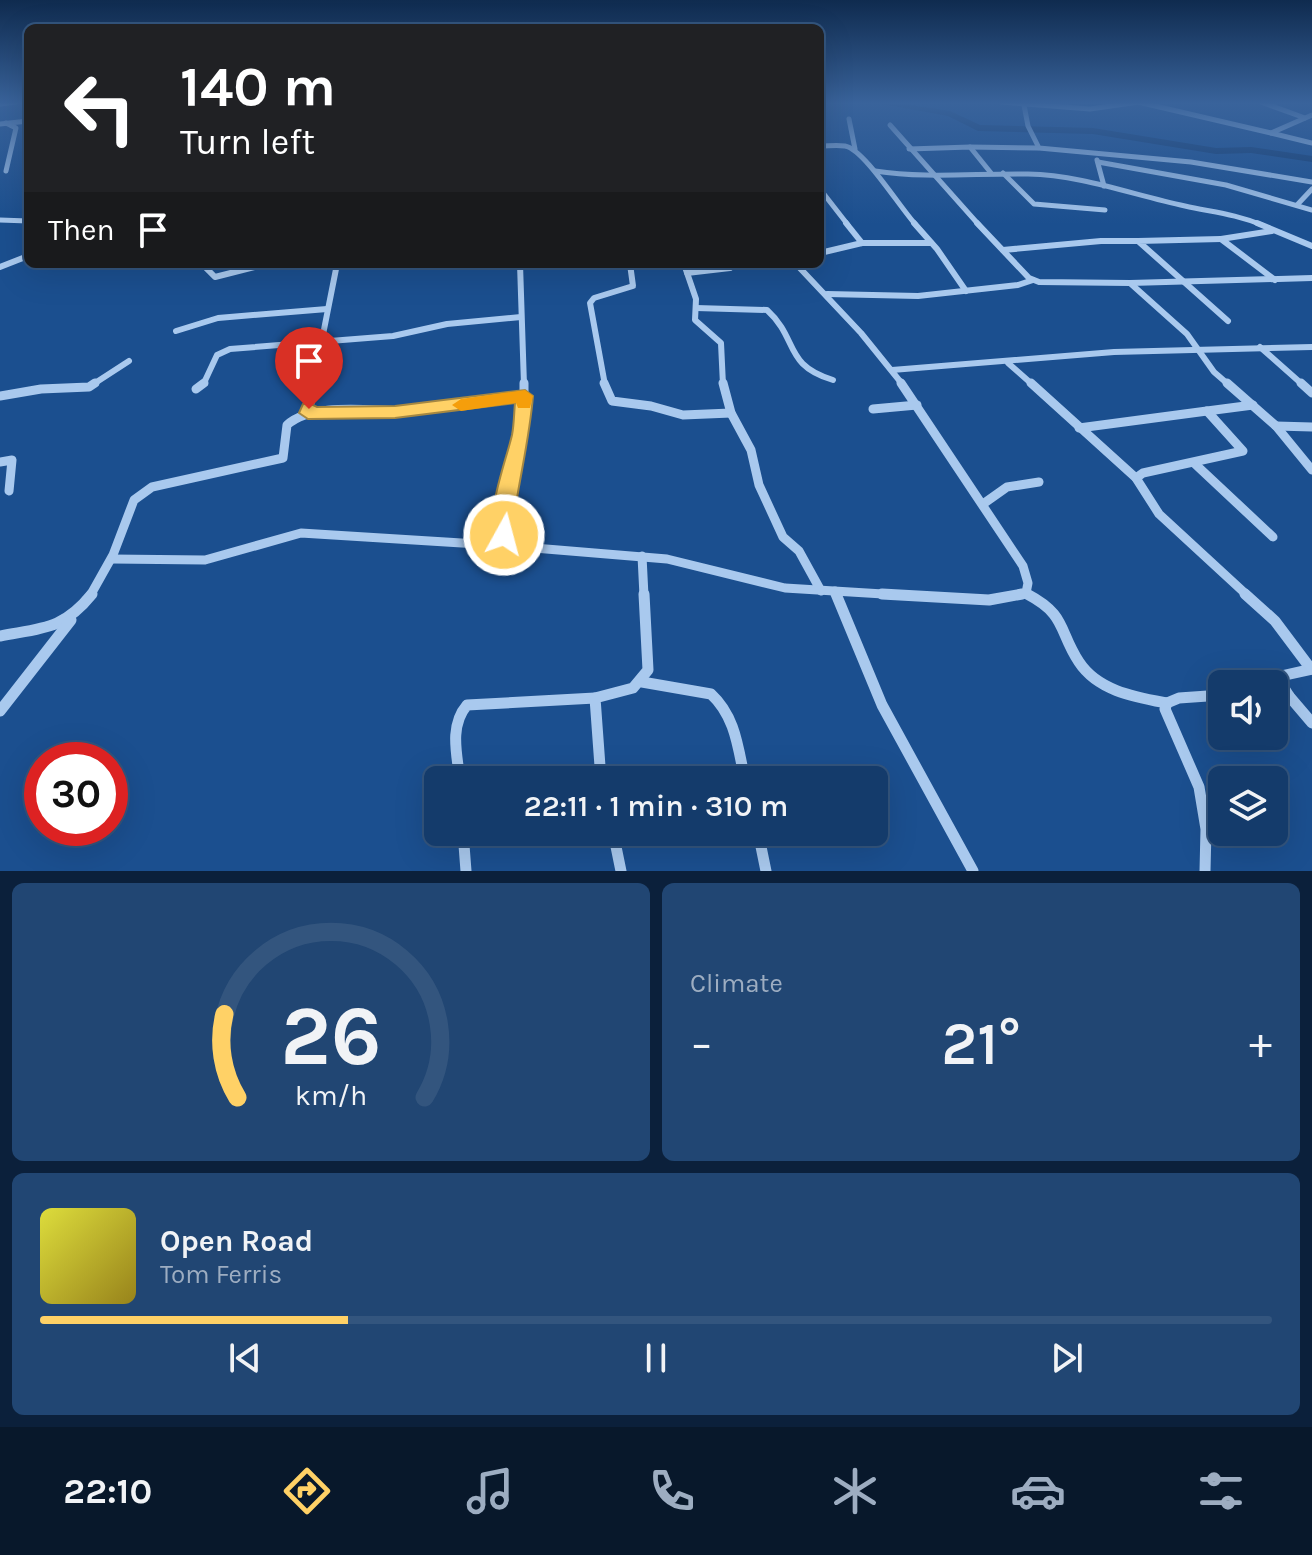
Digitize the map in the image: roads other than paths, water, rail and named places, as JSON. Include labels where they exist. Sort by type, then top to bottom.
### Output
[{"type":"street","points":[[6,171],[12,143]]},
{"type":"street","points":[[854,143],[855,149],[875,171],[895,202],[931,243],[966,291]]},
{"type":"street","points":[[904,143],[1033,280]]},
{"type":"street","points":[[1036,143],[1039,148]]},
{"type":"street","points":[[824,146],[855,149]]},
{"type":"street","points":[[970,147],[991,173]]},
{"type":"street","points":[[909,149],[1039,148],[1226,185],[1312,210]]},
{"type":"street","points":[[0,155],[9,156]]},
{"type":"street","points":[[1097,159],[1191,162],[1312,182]]},
{"type":"street","points":[[1097,159],[1104,186]]},
{"type":"street","points":[[875,171],[900,175],[1003,173],[1047,176],[1238,215],[1312,246]]},
{"type":"street","points":[[1003,173],[1034,204],[1105,210]]},
{"type":"street","points":[[1297,205],[1312,189]]},
{"type":"street","points":[[824,194],[862,243]]},
{"type":"street","points":[[0,220],[24,221]]},
{"type":"street","points":[[1003,250],[1221,239],[1273,231]]},
{"type":"street","points":[[1221,239],[1275,280]]},
{"type":"street","points":[[1138,241],[1228,321]]},
{"type":"street","points":[[824,252],[862,243],[931,243]]},
{"type":"street","points":[[0,264],[24,258]]},
{"type":"street","points":[[206,268],[215,277],[250,268]]},
{"type":"street","points":[[308,413],[336,268]]},
{"type":"street","points":[[510,546],[504,535],[503,523],[515,453],[521,436],[525,396],[520,268]]},
{"type":"street","points":[[631,268],[633,286],[594,298],[590,303],[600,345],[603,381],[612,401],[651,406],[683,415],[731,413]]},
{"type":"street","points":[[730,268],[685,268],[696,299],[695,320],[721,343],[723,386],[731,413],[751,450],[755,474],[779,528],[812,571],[821,591]]},
{"type":"street","points":[[800,268],[827,294],[892,370],[917,405],[1023,566],[1028,583],[1026,593]]},
{"type":"street","points":[[827,294],[887,297],[966,291],[1033,280],[1130,283],[1312,278]]},
{"type":"street","points":[[1130,283],[1177,324],[1202,352],[1214,372],[1276,426],[1312,470]]},
{"type":"street","points":[[696,308],[767,310],[776,316],[795,361],[822,378],[833,380]]},
{"type":"street","points":[[176,331],[218,318],[327,309]]},
{"type":"street","points":[[196,389],[203,386],[217,355],[222,351],[393,336],[447,324],[521,317]]},
{"type":"street","points":[[1260,347],[1312,393]]},
{"type":"street","points":[[892,370],[1114,352],[1312,347]]},
{"type":"street","points":[[0,396],[41,389],[89,387],[129,361]]},
{"type":"street","points":[[1008,363],[1136,478],[1165,520],[1275,621],[1312,669],[1281,676],[1280,682],[1312,723]]},
{"type":"street","points":[[0,711],[99,583],[112,559],[134,500],[141,492],[283,458],[287,425],[308,413],[395,412],[525,396]]},
{"type":"street","points":[[873,409],[917,405]]},
{"type":"street","points":[[1079,428],[1253,405]]},
{"type":"street","points":[[1136,478],[1143,473],[1243,451],[1207,411]]},
{"type":"street","points":[[1276,426],[1312,427]]},
{"type":"street","points":[[0,462],[12,460],[9,491]]},
{"type":"street","points":[[1194,463],[1273,537]]},
{"type":"street","points":[[983,504],[1007,487],[1039,482]]},
{"type":"street","points":[[112,559],[205,560],[301,533],[642,556],[667,559],[785,588],[821,591],[989,600],[1026,593],[1050,605],[1068,635],[1076,656],[1090,674],[1123,693],[1167,703],[1179,698],[1208,696]]},
{"type":"street","points":[[459,766],[456,722],[467,705],[595,698],[632,690],[642,682],[648,670],[649,655],[642,556]]},
{"type":"street","points":[[835,591],[882,705],[973,871]]},
{"type":"street","points":[[0,636],[25,635],[73,617]]},
{"type":"street","points":[[642,682],[711,694],[720,700],[728,712],[742,766]]},
{"type":"street","points":[[595,698],[600,766]]},
{"type":"street","points":[[1167,703],[1166,717],[1190,761],[1200,800],[1209,841],[1205,871]]},
{"type":"street","points":[[464,846],[466,871]]},
{"type":"street","points":[[616,846],[621,871]]},
{"type":"street","points":[[761,846],[766,871]]},
{"type":"waterway","points":[[1165,143],[1216,151],[1251,150],[1312,159]]}]
